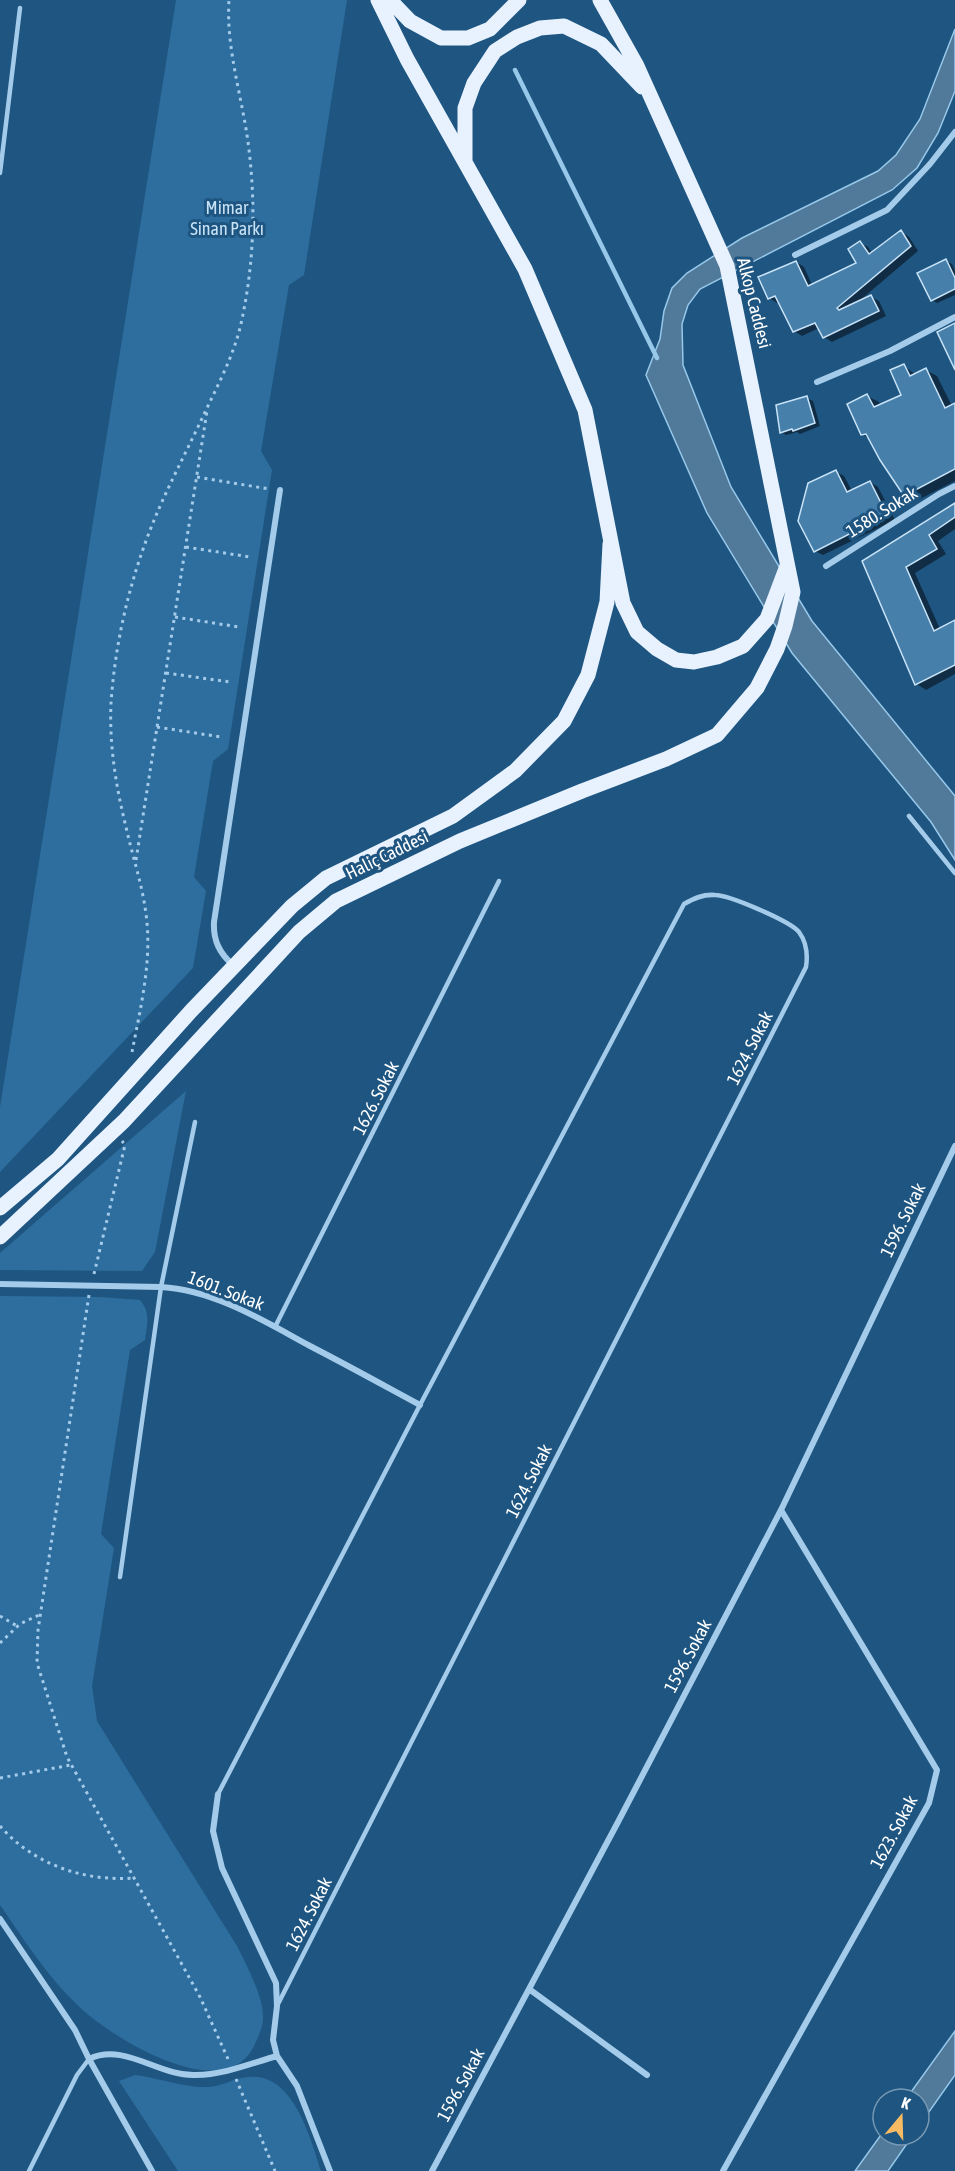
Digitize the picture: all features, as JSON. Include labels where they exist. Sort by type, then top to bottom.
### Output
[{"type":"main road","points":[[378,0],[407,59],[525,269],[585,410],[623,603],[637,632],[657,650],[676,660],[694,662],[717,657],[743,646],[767,619],[788,566]]},
{"type":"main road","points":[[390,0],[410,21],[441,38],[468,38],[490,29],[519,0]]},
{"type":"main road","name":"Alkop Caddesi","points":[[600,0],[637,66],[727,266],[788,566]]},
{"type":"main road","points":[[465,163],[465,108],[474,83],[495,51],[517,37],[540,28],[564,26],[601,44],[650,95]]},
{"type":"main road","name":"Haliç Caddesi","points":[[0,1208],[58,1159],[234,966],[292,906],[326,878],[453,816],[515,771],[564,721],[588,675],[608,602],[610,544]]},
{"type":"main road","name":"Haliç Caddesi","points":[[0,1237],[115,1129],[299,932],[336,901],[460,841],[582,790],[666,759],[717,735],[757,688],[777,649],[786,626],[793,592],[788,566]]},
{"type":"street","points":[[795,255],[887,210],[930,164],[955,132]]},
{"type":"street","points":[[817,382],[890,351],[955,317]]},
{"type":"street","name":"1580. Sokak","points":[[826,566],[955,486]]},
{"type":"street","points":[[234,966],[219,949],[214,932],[214,922],[280,490]]},
{"type":"street","name":"1596. Sokak","points":[[432,2171],[781,1510],[955,1146]]},
{"type":"street","name":"1601. Sokak","points":[[0,1284],[161,1287],[182,1288],[200,1293],[275,1327],[420,1405]]},
{"type":"street","name":"1623. Sokak","points":[[723,2171],[929,1803],[937,1770],[781,1510]]},
{"type":"street","points":[[218,1794],[213,1831],[222,1868],[276,1983],[277,2006],[273,2040],[277,2056],[297,2086],[330,2171]]},
{"type":"street","points":[[0,1919],[75,2030],[153,2171]]},
{"type":"street","points":[[529,1989],[647,2075]]},
{"type":"street","points":[[89,2059],[97,2055],[124,2055],[171,2072],[194,2076],[277,2056]]},
{"type":"lane","points":[[0,174],[20,8]]},
{"type":"lane","points":[[909,816],[955,873]]},
{"type":"lane","name":"1626. Sokak","points":[[275,1327],[499,881]]},
{"type":"lane","name":"1624. Sokak","points":[[277,2006],[806,967],[808,958],[804,939],[788,922],[720,895],[702,896],[684,904],[420,1405]]},
{"type":"lane","points":[[120,1577],[161,1287],[195,1122]]},
{"type":"lane","points":[[218,1794],[420,1405]]},
{"type":"lane","points":[[29,2171],[77,2075],[89,2059]]},
{"type":"path","points":[[126,1083],[141,1003],[147,925],[141,882],[126,827],[113,760],[111,704],[118,649],[128,599],[144,545],[228,362],[241,323],[251,262],[254,216],[248,137],[231,45],[229,0]]},
{"type":"path","points":[[136,862],[208,406]]},
{"type":"path","points":[[197,477],[280,490]]},
{"type":"path","points":[[186,547],[250,557]]},
{"type":"path","points":[[175,617],[239,627]]},
{"type":"path","points":[[166,673],[230,682]]},
{"type":"path","points":[[157,727],[221,737]]},
{"type":"path","points":[[115,1129],[124,1145],[91,1287],[40,1615],[37,1663],[67,1757],[200,1997],[275,2171]]},
{"type":"path","points":[[0,1643],[17,1626],[40,1615]]},
{"type":"path","points":[[0,1616],[17,1626]]},
{"type":"path","points":[[0,1778],[71,1765]]},
{"type":"path","points":[[0,1826],[34,1854],[77,1874],[93,1878],[134,1878]]},
{"type":"green space","name":"Mimar Sinan Parkı","points":[[176,0],[347,0],[304,275],[289,285],[261,451],[272,470],[228,749],[213,761],[194,877],[206,891],[193,968],[0,1172],[0,1107]]},
{"type":"green space","points":[[186,1091],[155,1252],[142,1271],[0,1270],[0,1253]]},
{"type":"green space","points":[[0,1296],[100,1297],[140,1300],[146,1309],[145,1340],[130,1350],[101,1534],[114,1548],[92,1686],[97,1721],[237,1946],[258,1991],[263,2018],[258,2038],[240,2063],[223,2070],[203,2070],[181,2066],[139,2048],[106,2028],[74,2002],[47,1972],[0,1905]]},
{"type":"green space","points":[[135,2075],[199,2087],[213,2087],[248,2077],[264,2078],[277,2085],[298,2110],[312,2142],[321,2171],[178,2171],[119,2081]]},
{"type":"shaded area","points":[[955,29],[955,91],[938,133],[917,168],[892,190],[700,289],[688,305],[682,324],[683,365],[731,487],[812,621],[955,796],[955,860],[931,822],[792,653],[707,513],[646,375],[660,339],[664,311],[672,288],[687,273],[742,238],[878,171],[896,155],[920,119]]},
{"type":"shaded area","points":[[955,2031],[955,2075],[931,2109],[931,2087],[915,2087]]},
{"type":"shaded area","points":[[872,2147],[905,2147],[888,2171],[855,2171]]},
{"type":"building","points":[[901,230],[911,246],[837,308],[839,310],[871,295],[879,311],[823,338],[815,323],[793,332],[775,296],[768,299],[758,277],[796,261],[808,286],[856,263],[848,249],[860,241],[869,254]]},
{"type":"building","points":[[946,259],[955,278],[955,289],[931,301],[917,273]]},
{"type":"building","points":[[955,323],[955,370],[937,332]]},
{"type":"building","points":[[904,364],[910,376],[926,368],[945,408],[955,403],[955,469],[904,496],[866,434],[861,435],[847,404],[867,394],[874,407],[901,395],[890,370]]},
{"type":"building","points":[[807,396],[815,423],[780,433],[776,405]]},
{"type":"building","points":[[836,470],[847,492],[870,481],[887,515],[814,552],[798,521],[808,483]]},
{"type":"building","points":[[955,503],[955,517],[929,535],[937,549],[906,567],[934,631],[955,620],[955,665],[915,685],[862,561]]},
{"type":"waterway","points":[[515,70],[657,358]]}]
